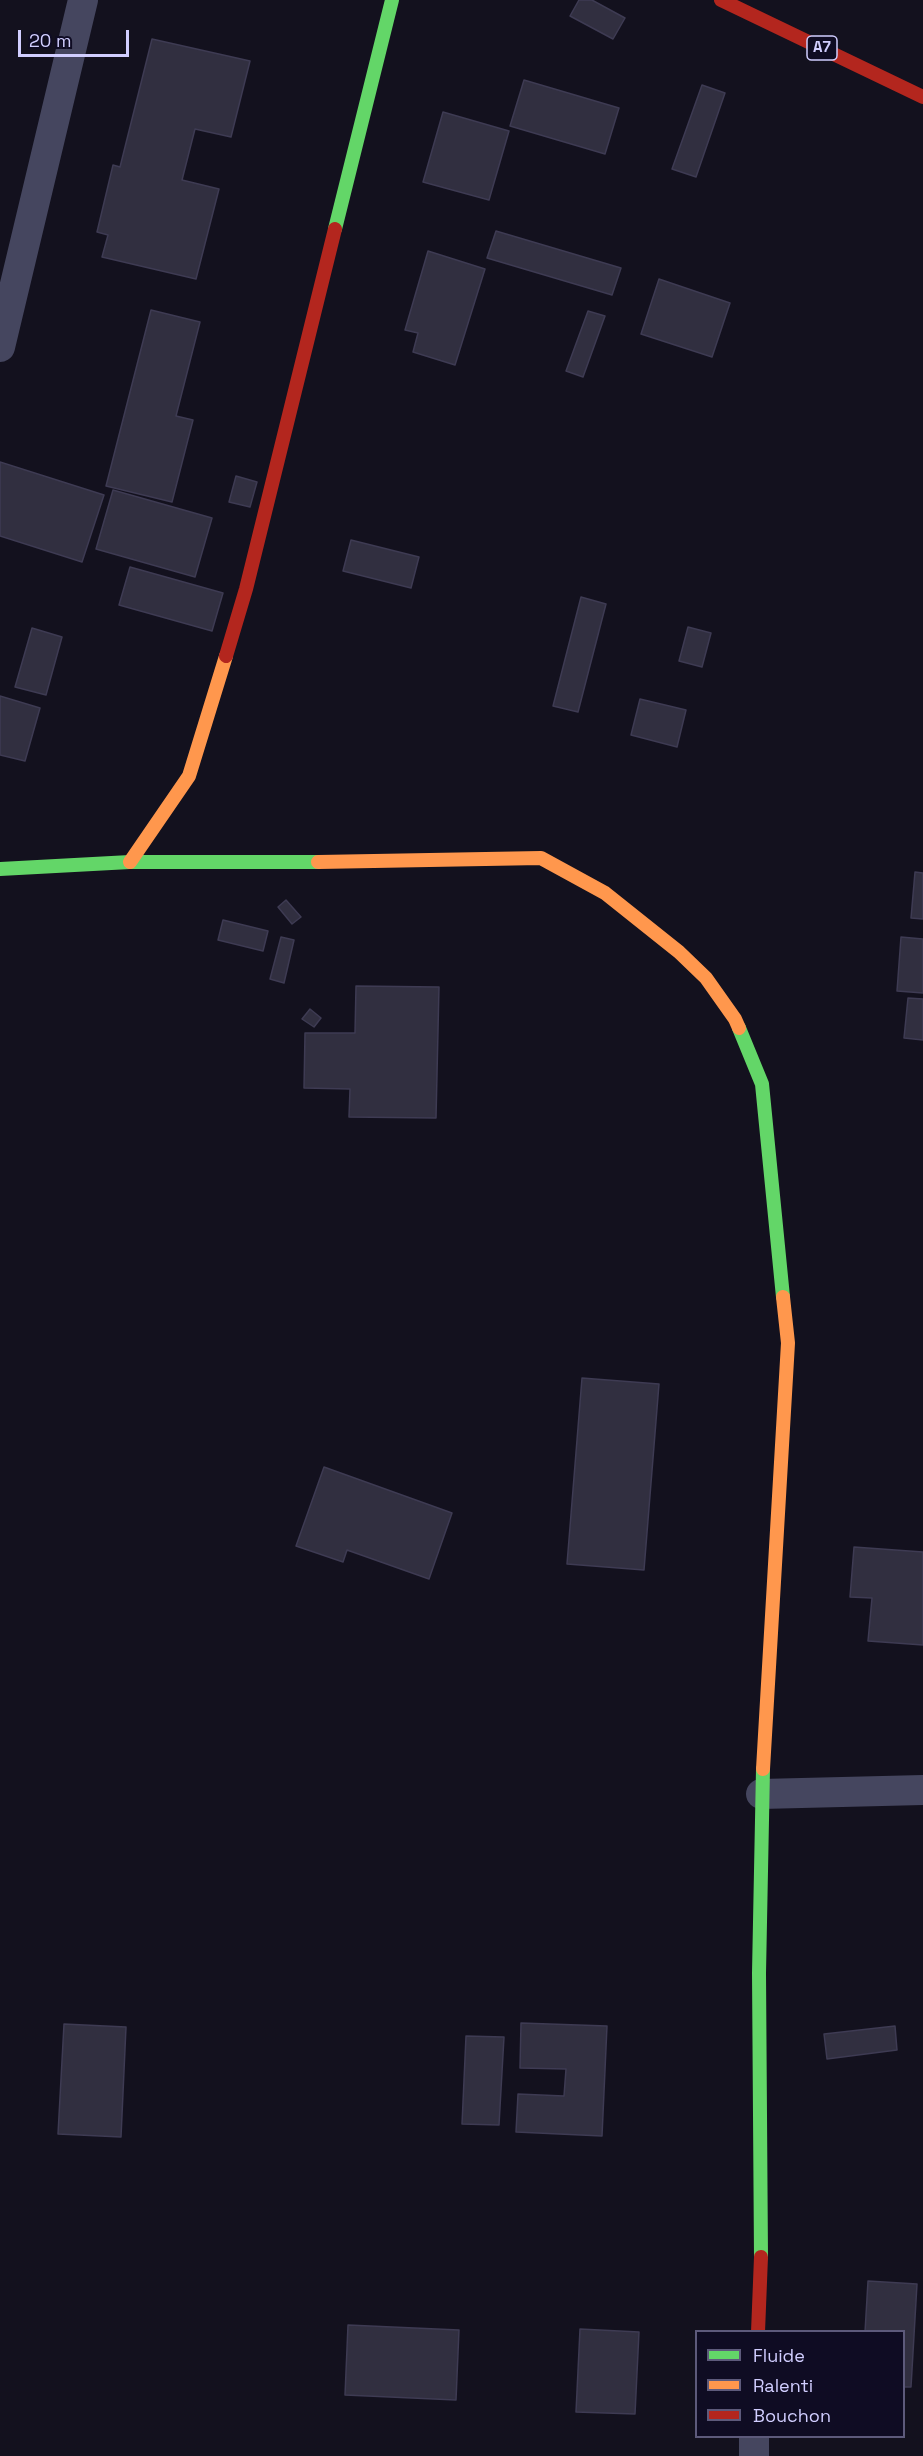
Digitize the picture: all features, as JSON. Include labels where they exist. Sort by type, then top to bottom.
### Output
[{"type":"street","points":[[0,347],[83,0]]},
{"type":"street","points":[[130,862],[189,776],[246,589],[392,0]]},
{"type":"street","name":"A7","points":[[721,0],[923,97]]},
{"type":"street","points":[[0,869],[130,862],[281,863],[541,858],[605,893],[679,952],[706,978],[735,1019],[762,1084],[788,1343],[761,1794],[759,1985],[761,2254],[758,2330]]},
{"type":"street","points":[[761,1794],[923,1790]]},
{"type":"street","points":[[754,2438],[754,2456]]},
{"type":"building","points":[[579,0],[592,0],[625,18],[613,39],[570,16]]},
{"type":"building","points":[[152,39],[250,61],[231,137],[195,129],[182,180],[219,189],[196,279],[102,257],[108,235],[97,232],[113,165],[120,167]]},
{"type":"building","points":[[524,80],[619,108],[605,154],[510,126]]},
{"type":"building","points":[[702,85],[725,93],[696,177],[672,169]]},
{"type":"building","points":[[443,112],[509,131],[489,200],[423,182]]},
{"type":"building","points":[[496,231],[621,268],[612,295],[487,258]]},
{"type":"building","points":[[428,251],[485,269],[455,365],[413,352],[418,333],[405,330]]},
{"type":"building","points":[[659,279],[730,303],[712,357],[641,334]]},
{"type":"building","points":[[151,310],[200,322],[176,416],[193,420],[172,502],[106,486]]},
{"type":"building","points":[[588,311],[605,316],[583,377],[566,371]]},
{"type":"building","points":[[0,462],[104,495],[82,562],[0,536]]},
{"type":"building","points":[[236,476],[257,482],[250,507],[229,502]]},
{"type":"building","points":[[113,490],[212,518],[195,577],[96,549]]},
{"type":"building","points":[[351,540],[419,557],[411,588],[343,571]]},
{"type":"building","points":[[130,567],[223,593],[212,631],[119,605]]},
{"type":"building","points":[[581,597],[606,604],[578,712],[553,706]]},
{"type":"building","points":[[688,627],[711,633],[702,667],[679,661]]},
{"type":"building","points":[[32,628],[62,637],[46,695],[15,687]]},
{"type":"building","points":[[0,696],[40,708],[25,761],[0,755]]},
{"type":"building","points":[[640,699],[686,710],[677,747],[631,735]]},
{"type":"building","points":[[915,872],[923,873],[923,919],[911,918]]},
{"type":"building","points":[[286,900],[301,917],[292,924],[278,907]]},
{"type":"building","points":[[223,920],[268,931],[263,951],[218,940]]},
{"type":"building","points":[[281,937],[294,940],[284,983],[270,979]]},
{"type":"building","points":[[901,937],[923,939],[923,993],[897,991]]},
{"type":"building","points":[[356,986],[439,987],[436,1118],[349,1117],[350,1089],[304,1088],[305,1033],[355,1033]]},
{"type":"building","points":[[908,998],[923,999],[923,1040],[904,1038]]},
{"type":"building","points":[[310,1009],[321,1018],[314,1027],[302,1019]]},
{"type":"building","points":[[582,1378],[659,1384],[644,1570],[567,1564]]},
{"type":"building","points":[[324,1467],[452,1513],[429,1579],[347,1550],[343,1562],[296,1546]]},
{"type":"building","points":[[854,1547],[923,1552],[923,1645],[868,1641],[872,1598],[850,1597]]},
{"type":"building","points":[[521,2023],[607,2026],[602,2136],[516,2132],[518,2094],[564,2096],[566,2069],[520,2068]]},
{"type":"building","points":[[64,2024],[126,2027],[121,2137],[58,2134]]},
{"type":"building","points":[[895,2026],[897,2050],[827,2059],[824,2034]]},
{"type":"building","points":[[466,2036],[504,2037],[499,2125],[462,2124]]},
{"type":"building","points":[[868,2281],[917,2284],[911,2387],[905,2387],[905,2330],[865,2330]]},
{"type":"building","points":[[348,2325],[459,2330],[456,2400],[345,2395]]},
{"type":"building","points":[[580,2329],[639,2332],[635,2414],[576,2412]]},
{"type":"traffic: fast","points":[[335,229],[392,0]]},
{"type":"traffic: fast","points":[[0,869],[130,862],[318,862]]},
{"type":"traffic: fast","points":[[739,1028],[762,1084],[783,1297]]},
{"type":"traffic: fast","points":[[761,2257],[759,1973],[763,1769]]},
{"type":"traffic: slow","points":[[130,862],[189,776],[226,656]]},
{"type":"traffic: slow","points":[[318,862],[541,858],[605,893],[679,952],[706,978],[739,1028]]},
{"type":"traffic: slow","points":[[763,1769],[788,1343],[783,1297]]},
{"type":"traffic: jam","points":[[721,0],[923,97]]},
{"type":"traffic: jam","points":[[226,656],[246,589],[335,229]]},
{"type":"traffic: jam","points":[[758,2330],[761,2257]]}]
